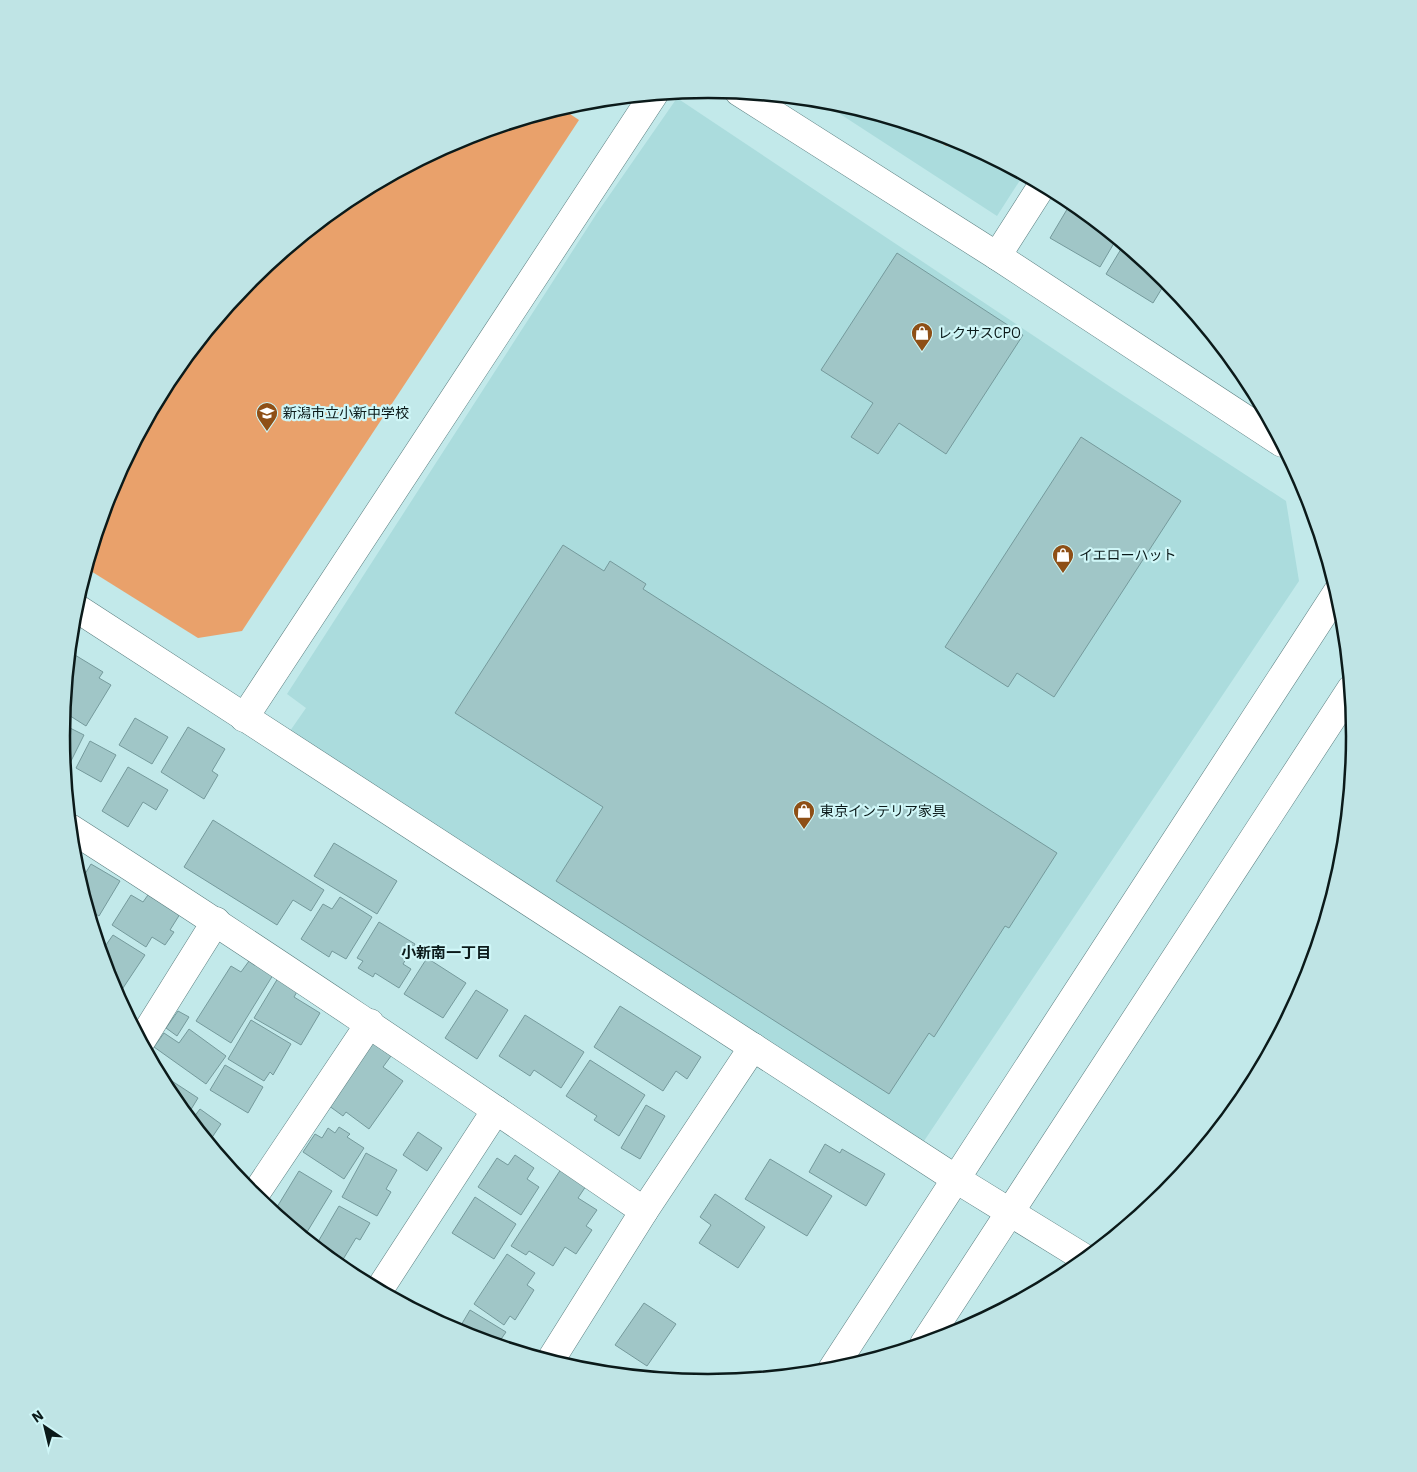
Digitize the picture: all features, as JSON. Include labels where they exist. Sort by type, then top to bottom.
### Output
[{"type":"street","points":[[750,99],[997,256],[1270,434]]},
{"type":"street","points":[[244,718],[650,101]]},
{"type":"street","points":[[997,256],[1039,190]]},
{"type":"street","points":[[838,1361],[1332,600]]},
{"type":"street","points":[[82,612],[956,1179],[1011,1211],[1080,1255]]},
{"type":"street","points":[[930,1335],[1346,697]]},
{"type":"street","points":[[77,833],[216,921],[370,1023],[644,1211]]},
{"type":"street","points":[[145,1035],[216,921]]},
{"type":"street","points":[[259,1189],[370,1023]]},
{"type":"street","points":[[554,1355],[644,1211],[753,1047]]},
{"type":"street","points":[[382,1285],[496,1110]]},
{"type":"shaded area","points":[[678,99],[1112,388],[1286,501],[1299,581],[922,1144],[290,731],[306,708],[287,694],[597,213]]},
{"type":"shaded area","points":[[834,110],[874,119],[914,131],[991,163],[1021,179],[997,216]]},
{"type":"shaded area","name":"新潟市立小新中学校","points":[[569,113],[579,120],[242,631],[198,638],[92,572],[104,531],[136,454],[178,381],[202,347],[228,315],[288,256],[320,229],[389,183],[426,163],[503,131]]},
{"type":"shaded area","points":[[936,139],[951,145],[946,146]]},
{"type":"building","points":[[1068,208],[1114,243],[1100,267],[1050,238]]},
{"type":"building","points":[[1121,249],[1162,288],[1153,303],[1106,274]]},
{"type":"building","name":"レクサスCPO","points":[[897,253],[1023,335],[946,454],[899,423],[878,454],[851,437],[873,403],[821,370]]},
{"type":"building","name":"イエローハット","points":[[1081,437],[1181,501],[1054,697],[1017,673],[1008,687],[945,647]]},
{"type":"building","name":"東京インテリア家具","points":[[563,545],[604,571],[610,561],[646,584],[643,589],[1057,853],[1009,928],[1005,926],[934,1037],[929,1033],[889,1094],[556,881],[603,807],[455,713]]},
{"type":"building","points":[[75,655],[103,672],[99,678],[111,685],[86,726],[70,716]]},
{"type":"building","points":[[135,718],[168,737],[152,764],[119,745]]},
{"type":"building","points":[[188,727],[225,749],[212,771],[218,775],[204,799],[161,772]]},
{"type":"building","points":[[70,728],[84,735],[71,762]]},
{"type":"building","points":[[90,741],[116,755],[101,782],[76,768]]},
{"type":"building","points":[[128,767],[168,790],[156,810],[143,802],[128,827],[102,811]]},
{"type":"building","points":[[213,820],[324,890],[311,911],[293,900],[277,925],[184,867]]},
{"type":"building","points":[[334,843],[397,881],[377,914],[314,876]]},
{"type":"building","points":[[91,864],[120,881],[99,916],[96,914],[85,874]]},
{"type":"building","points":[[131,895],[143,902],[148,895],[180,914],[170,930],[174,932],[165,945],[152,937],[146,947],[112,925]]},
{"type":"building","points":[[340,897],[372,917],[346,959],[332,951],[329,957],[301,939],[323,904],[332,909]]},
{"type":"building","points":[[379,922],[415,944],[403,964],[411,969],[399,988],[375,973],[373,977],[358,968],[363,961],[357,958]]},
{"type":"building","points":[[113,935],[145,955],[123,988],[119,980],[106,945]]},
{"type":"building","points":[[427,958],[466,983],[443,1018],[404,994]]},
{"type":"building","points":[[249,961],[273,975],[231,1043],[196,1021],[231,966],[241,972]]},
{"type":"building","points":[[278,978],[298,990],[294,997],[320,1013],[301,1045],[254,1018]]},
{"type":"building","points":[[476,990],[508,1010],[477,1059],[445,1038]]},
{"type":"building","points":[[620,1006],[701,1057],[687,1079],[676,1071],[663,1091],[594,1047]]},
{"type":"building","points":[[178,1011],[189,1017],[177,1036],[166,1028]]},
{"type":"building","points":[[525,1015],[584,1052],[561,1088],[534,1070],[530,1076],[499,1056]]},
{"type":"building","points":[[251,1020],[291,1044],[273,1075],[270,1072],[264,1081],[228,1059]]},
{"type":"building","points":[[189,1029],[226,1056],[206,1084],[154,1047],[164,1033],[179,1043]]},
{"type":"building","points":[[368,1040],[391,1056],[383,1067],[403,1081],[369,1129],[346,1112],[343,1116],[325,1103]]},
{"type":"building","points":[[590,1060],[645,1095],[619,1136],[594,1120],[597,1116],[566,1096]]},
{"type":"building","points":[[225,1065],[263,1087],[248,1113],[210,1090]]},
{"type":"building","points":[[172,1081],[198,1098],[191,1109]]},
{"type":"building","points":[[646,1105],[665,1116],[640,1159],[621,1148]]},
{"type":"building","points":[[200,1109],[221,1124],[212,1137],[202,1125],[195,1115]]},
{"type":"building","points":[[339,1127],[350,1134],[347,1137],[364,1148],[344,1179],[303,1152],[315,1134],[322,1138],[328,1128],[335,1133]]},
{"type":"building","points":[[418,1132],[442,1148],[427,1171],[403,1155]]},
{"type":"building","points":[[825,1144],[840,1153],[842,1149],[885,1174],[866,1206],[809,1172]]},
{"type":"building","points":[[366,1153],[397,1170],[386,1189],[391,1192],[377,1216],[342,1197]]},
{"type":"building","points":[[515,1155],[534,1168],[527,1179],[539,1187],[521,1215],[478,1187],[497,1158],[508,1165]]},
{"type":"building","points":[[770,1159],[832,1196],[807,1236],[745,1199]]},
{"type":"building","points":[[563,1166],[588,1183],[578,1198],[597,1210],[586,1226],[592,1230],[576,1254],[565,1247],[553,1266],[529,1251],[526,1255],[511,1246]]},
{"type":"building","points":[[299,1171],[332,1191],[307,1232],[278,1206]]},
{"type":"building","points":[[715,1194],[765,1227],[738,1268],[699,1243],[711,1225],[700,1217]]},
{"type":"building","points":[[475,1197],[516,1224],[494,1259],[452,1233]]},
{"type":"building","points":[[339,1206],[370,1223],[360,1240],[356,1238],[343,1259],[318,1241]]},
{"type":"building","points":[[507,1254],[535,1273],[527,1285],[534,1290],[515,1320],[510,1316],[504,1325],[474,1304]]},
{"type":"building","points":[[644,1303],[676,1324],[647,1366],[615,1345]]},
{"type":"building","points":[[470,1310],[506,1332],[500,1340],[461,1325]]},
{"type":"place","name":"レクサスCPO","points":[[922,352]]},
{"type":"place","name":"新潟市立小新中学校","points":[[267,432]]},
{"type":"place","name":"イエローハット","points":[[1063,574]]},
{"type":"place","name":"東京インテリア家具","points":[[804,830]]},
{"type":"district","name":"小新南一丁目","points":[[446,953]]}]
